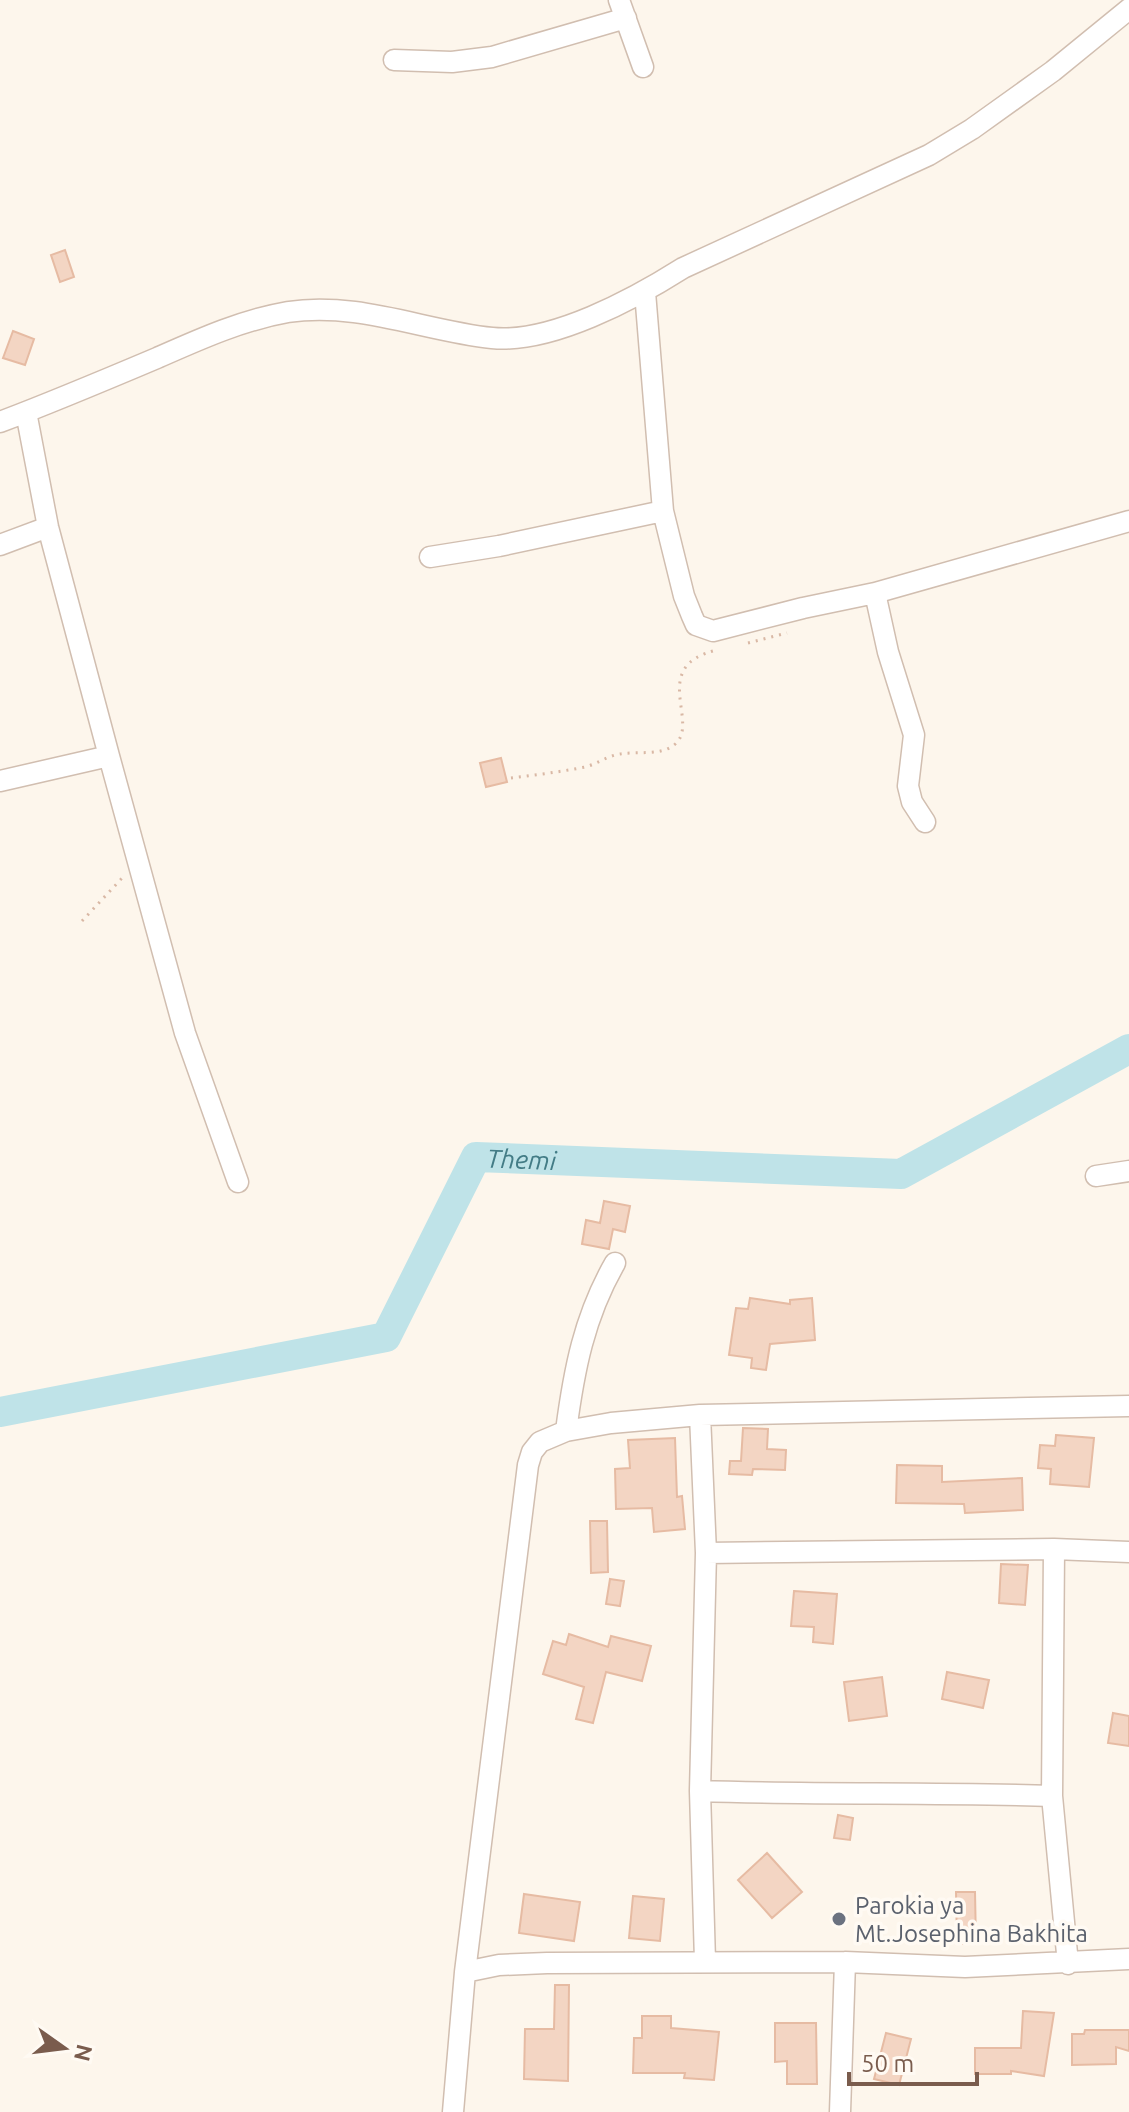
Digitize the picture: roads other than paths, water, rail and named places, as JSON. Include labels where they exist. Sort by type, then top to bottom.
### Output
[{"type":"street","points":[[394,60],[452,62],[492,57],[623,9],[643,67]]},
{"type":"street","points":[[0,422],[230,327],[290,312],[334,311],[386,317],[493,338],[535,335],[589,317],[645,292],[683,268],[929,155],[972,129],[1053,71],[1129,9]]},
{"type":"street","points":[[645,292],[663,511],[684,596],[696,625],[713,631],[875,593],[1129,521]]},
{"type":"street","points":[[26,412],[48,527],[185,1033],[238,1182]]},
{"type":"street","points":[[430,557],[499,546],[663,511]]},
{"type":"street","points":[[0,545],[48,527]]},
{"type":"street","points":[[875,593],[888,652],[914,735],[908,786],[912,802],[925,822]]},
{"type":"street","points":[[0,781],[109,756]]},
{"type":"street","points":[[1096,1176],[1129,1171]]},
{"type":"street","points":[[566,1431],[574,1368],[599,1292],[615,1263]]},
{"type":"street","points":[[453,2112],[465,1972],[528,1465],[532,1452],[540,1442],[566,1431],[611,1423],[700,1415],[1129,1406]]},
{"type":"street","points":[[700,1415],[706,1553],[700,1791],[705,1961]]},
{"type":"street","points":[[706,1553],[1054,1549],[1129,1552]]},
{"type":"street","points":[[1054,1549],[1052,1796],[1068,1964]]},
{"type":"street","points":[[700,1791],[1052,1796]]},
{"type":"street","points":[[465,1972],[499,1965],[705,1961],[965,1967],[1129,1959]]},
{"type":"street","points":[[840,2112],[845,1962]]},
{"type":"waterway","name":"Themi","points":[[0,1412],[386,1337],[476,1157],[901,1174],[1129,1049]]},
{"type":"place","name":"Parokia ya Mt.Josephina Bakhita","points":[[839,1919]]}]
